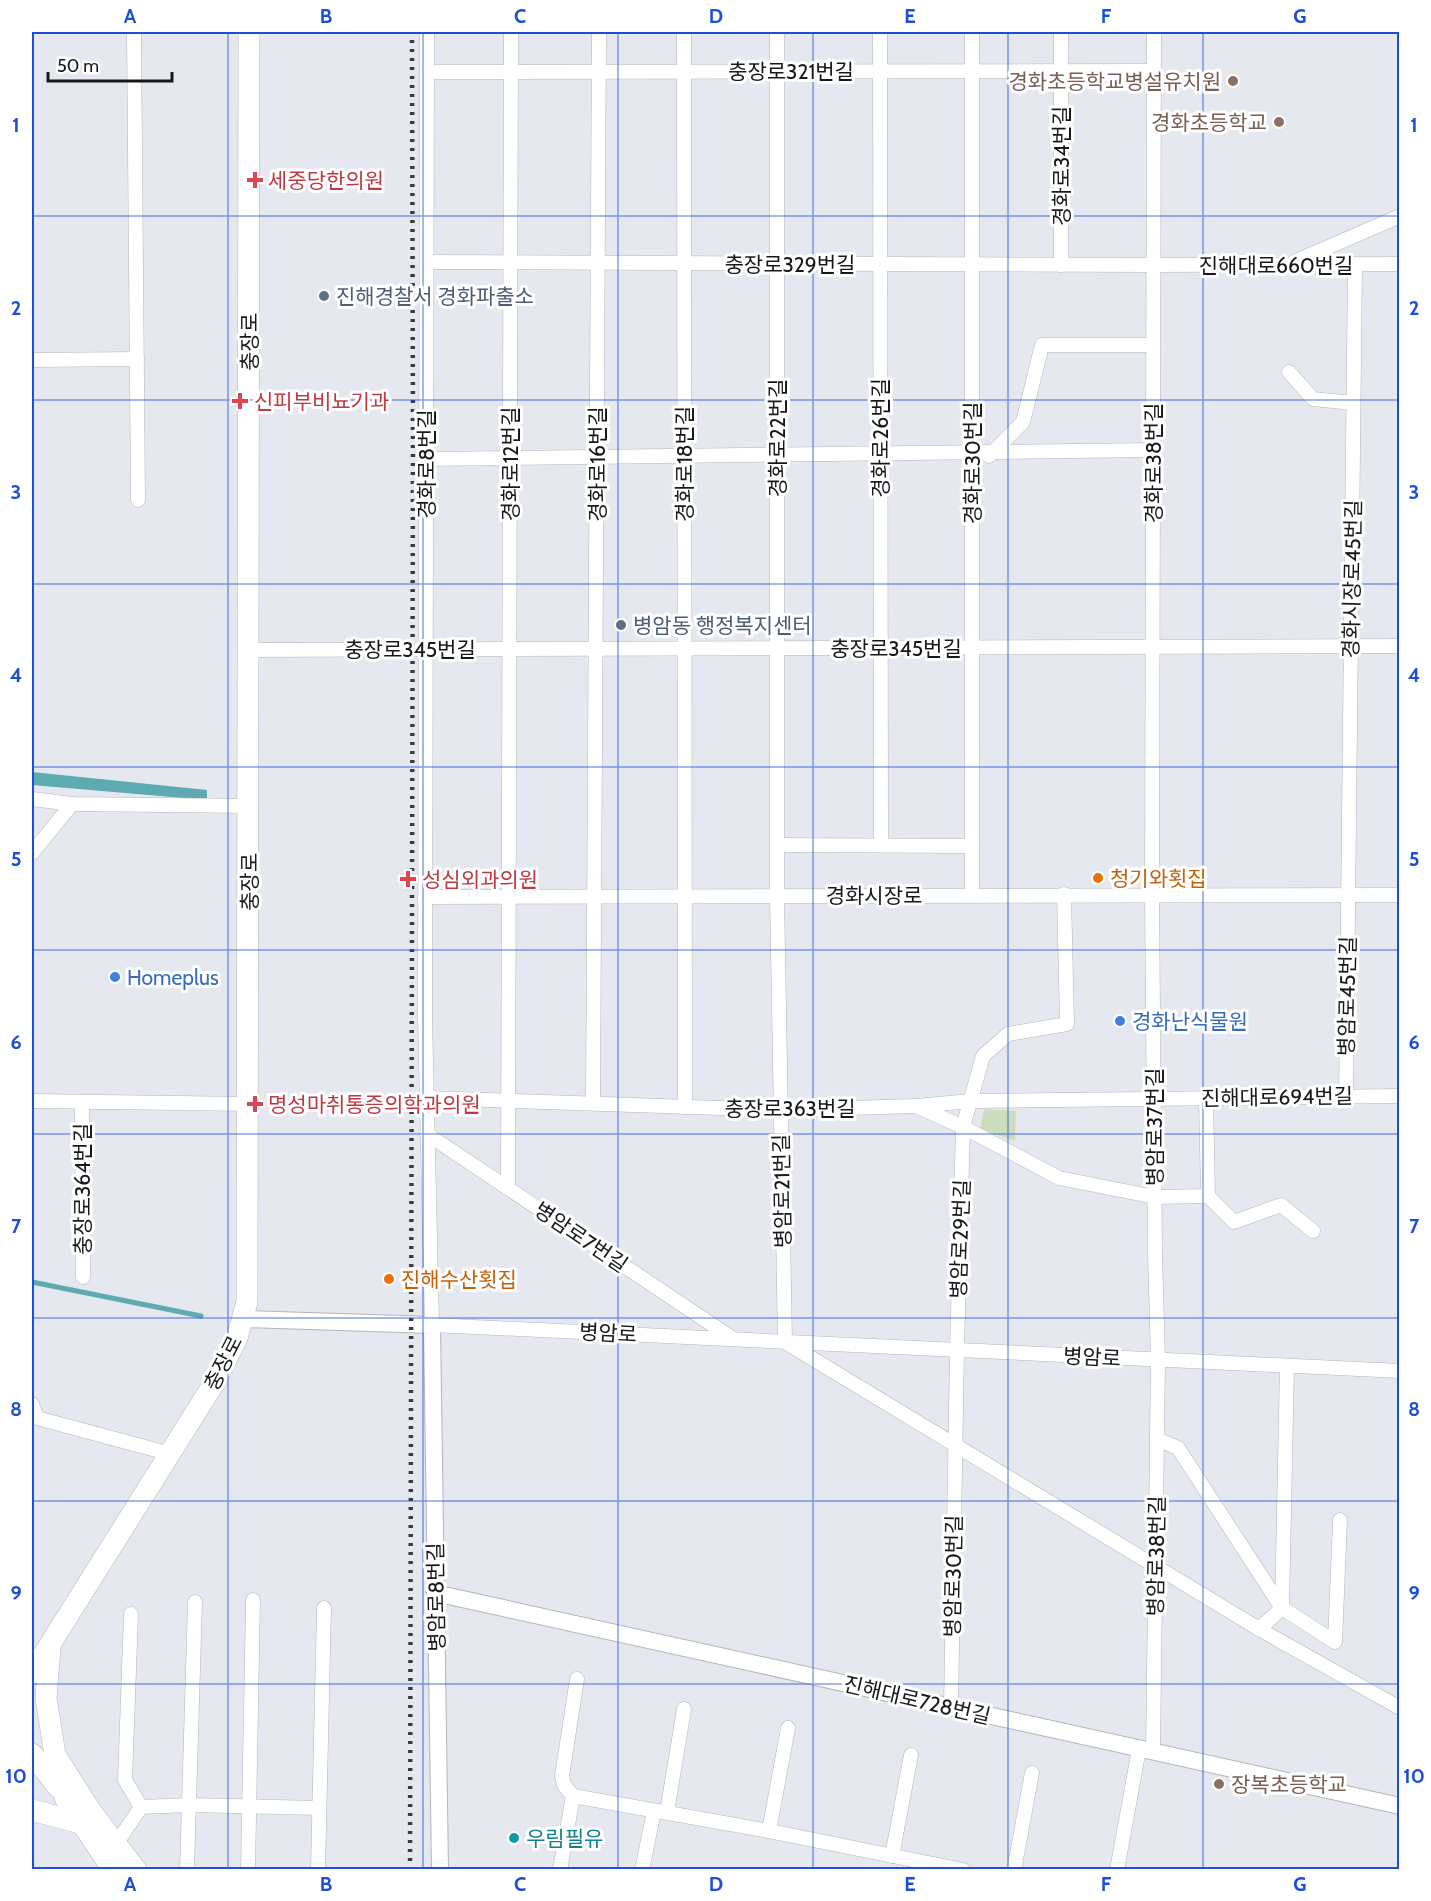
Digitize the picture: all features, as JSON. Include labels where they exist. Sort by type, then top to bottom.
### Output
[{"type":"main road","name":"충장로","points":[[32,1673],[41,1645],[171,1454],[216,1380],[237,1338],[247,1302],[249,32]]},
{"type":"main road","points":[[41,1645],[55,1755],[114,1869]]},
{"type":"main road","points":[[32,1754],[86,1818],[116,1844],[136,1869]]},
{"type":"main road","points":[[32,1810],[86,1818]]},
{"type":"street","points":[[134,32],[138,500]]},
{"type":"street","name":"경화로8번길","points":[[425,897],[428,32]]},
{"type":"street","name":"경화로12번길","points":[[510,897],[511,32]]},
{"type":"street","name":"경화로16번길","points":[[595,896],[599,32]]},
{"type":"street","name":"경화로18번길","points":[[684,32],[685,896]]},
{"type":"street","name":"경화로22번길","points":[[777,32],[777,896]]},
{"type":"street","name":"경화로26번길","points":[[880,32],[880,845]]},
{"type":"street","name":"경화로30번길","points":[[972,32],[972,895]]},
{"type":"street","name":"경화로34번길","points":[[1061,32],[1061,265]]},
{"type":"street","name":"경화로38번길","points":[[1152,894],[1154,32]]},
{"type":"street","name":"충장로321번길","points":[[427,72],[1154,71]]},
{"type":"street","points":[[1288,265],[1400,216]]},
{"type":"street","name":"충장로329번길","points":[[427,262],[1153,266]]},
{"type":"street","name":"경화시장로45번길","points":[[1348,894],[1355,264]]},
{"type":"street","name":"진해대로660번길","points":[[1153,266],[1400,264]]},
{"type":"street","points":[[972,473],[1023,422],[1042,345],[1153,345]]},
{"type":"street","points":[[32,360],[137,359]]},
{"type":"street","points":[[1289,372],[1313,399],[1353,403]]},
{"type":"street","points":[[426,459],[1153,450]]},
{"type":"street","name":"충장로345번길","points":[[249,650],[1400,646]]},
{"type":"street","points":[[32,799],[72,804],[249,806]]},
{"type":"street","points":[[32,853],[72,804]]},
{"type":"street","points":[[777,845],[972,846]]},
{"type":"street","points":[[963,1127],[983,1056],[1008,1034],[1067,1024],[1064,894]]},
{"type":"street","name":"병암로37번길","points":[[1152,894],[1158,1360]]},
{"type":"street","name":"병암로45번길","points":[[1346,1097],[1348,894]]},
{"type":"street","name":"경화시장로","points":[[425,897],[1400,895]]},
{"type":"street","points":[[593,1103],[595,896]]},
{"type":"street","points":[[685,896],[685,1107]]},
{"type":"street","name":"병암로21번길","points":[[777,896],[784,1342]]},
{"type":"street","points":[[243,1319],[432,1325],[425,897]]},
{"type":"street","points":[[508,1188],[510,897]]},
{"type":"street","name":"진해대로694번길","points":[[1154,1098],[1400,1096]]},
{"type":"street","name":"충장로363번길","points":[[427,1098],[781,1110],[916,1106],[971,1101],[1154,1098]]},
{"type":"street","points":[[1206,1098],[1208,1196],[1234,1222],[1281,1205],[1313,1232]]},
{"type":"street","name":"충장로364번길","points":[[32,1101],[248,1104]]},
{"type":"street","name":"충장로364번길","points":[[82,1102],[83,1277]]},
{"type":"street","points":[[916,1106],[963,1127],[1059,1178],[1155,1197],[1208,1196]]},
{"type":"street","name":"병암로29번길","points":[[957,1350],[963,1127]]},
{"type":"street","name":"병암로7번길","points":[[428,1134],[734,1339]]},
{"type":"street","name":"병암로","points":[[432,1325],[1400,1371]]},
{"type":"street","name":"병암로8번길","points":[[432,1325],[440,1869]]},
{"type":"street","name":"병암로","points":[[784,1342],[955,1445]]},
{"type":"street","name":"병암로30번길","points":[[951,1707],[957,1350]]},
{"type":"street","name":"병암로38번길","points":[[1117,1869],[1146,1750],[1156,1566],[1158,1360]]},
{"type":"street","points":[[1259,1629],[1282,1608],[1287,1366]]},
{"type":"street","points":[[32,1404],[37,1418],[171,1454]]},
{"type":"street","points":[[1157,1439],[1178,1448],[1282,1608],[1335,1642],[1340,1520]]},
{"type":"street","points":[[955,1445],[1259,1629],[1400,1708]]},
{"type":"street","name":"진해대로728번길","points":[[435,1593],[1400,1806]]},
{"type":"street","points":[[248,1869],[253,1600]]},
{"type":"street","points":[[187,1869],[195,1602]]},
{"type":"street","points":[[318,1869],[324,1608]]},
{"type":"street","points":[[131,1614],[125,1780],[141,1807]]},
{"type":"street","points":[[577,1679],[562,1776],[564,1785],[573,1796],[963,1869]]},
{"type":"street","points":[[642,1869],[660,1812],[684,1708]]},
{"type":"street","points":[[769,1831],[788,1728]]},
{"type":"street","points":[[892,1856],[911,1755]]},
{"type":"street","points":[[1014,1869],[1032,1773]]},
{"type":"street","points":[[560,1869],[573,1796]]},
{"type":"street","points":[[141,1807],[189,1805],[319,1808]]},
{"type":"street","points":[[116,1844],[141,1807]]},
{"type":"green space","points":[[984,1109],[1016,1111],[1015,1141],[980,1129]]},
{"type":"water","points":[[32,772],[207,790],[207,800],[32,785]]},
{"type":"waterway","points":[[32,1282],[201,1316]]},
{"type":"railway","points":[[410,1870],[412,32]]},
{"type":"place","name":"경화초등학교병설유치원","points":[[1233,81]]},
{"type":"place","name":"경화초등학교","points":[[1279,122]]},
{"type":"place","name":"세중당한의원","points":[[255,180]]},
{"type":"place","name":"진해경찰서 경화파출소","points":[[324,296]]},
{"type":"place","name":"신피부비뇨기과","points":[[240,401]]},
{"type":"place","name":"병암동 행정복지센터","points":[[621,625]]},
{"type":"place","name":"청기와횟집","points":[[1098,878]]},
{"type":"place","name":"성심외과의원","points":[[408,879]]},
{"type":"place","name":"Homeplus","points":[[115,977]]},
{"type":"place","name":"경화난식물원","points":[[1120,1021]]},
{"type":"place","name":"명성마취통증의학과의원","points":[[255,1104]]},
{"type":"place","name":"진해수산횟집","points":[[389,1279]]},
{"type":"place","name":"장복초등학교","points":[[1219,1784]]},
{"type":"place","name":"우림필유","points":[[514,1838]]}]
